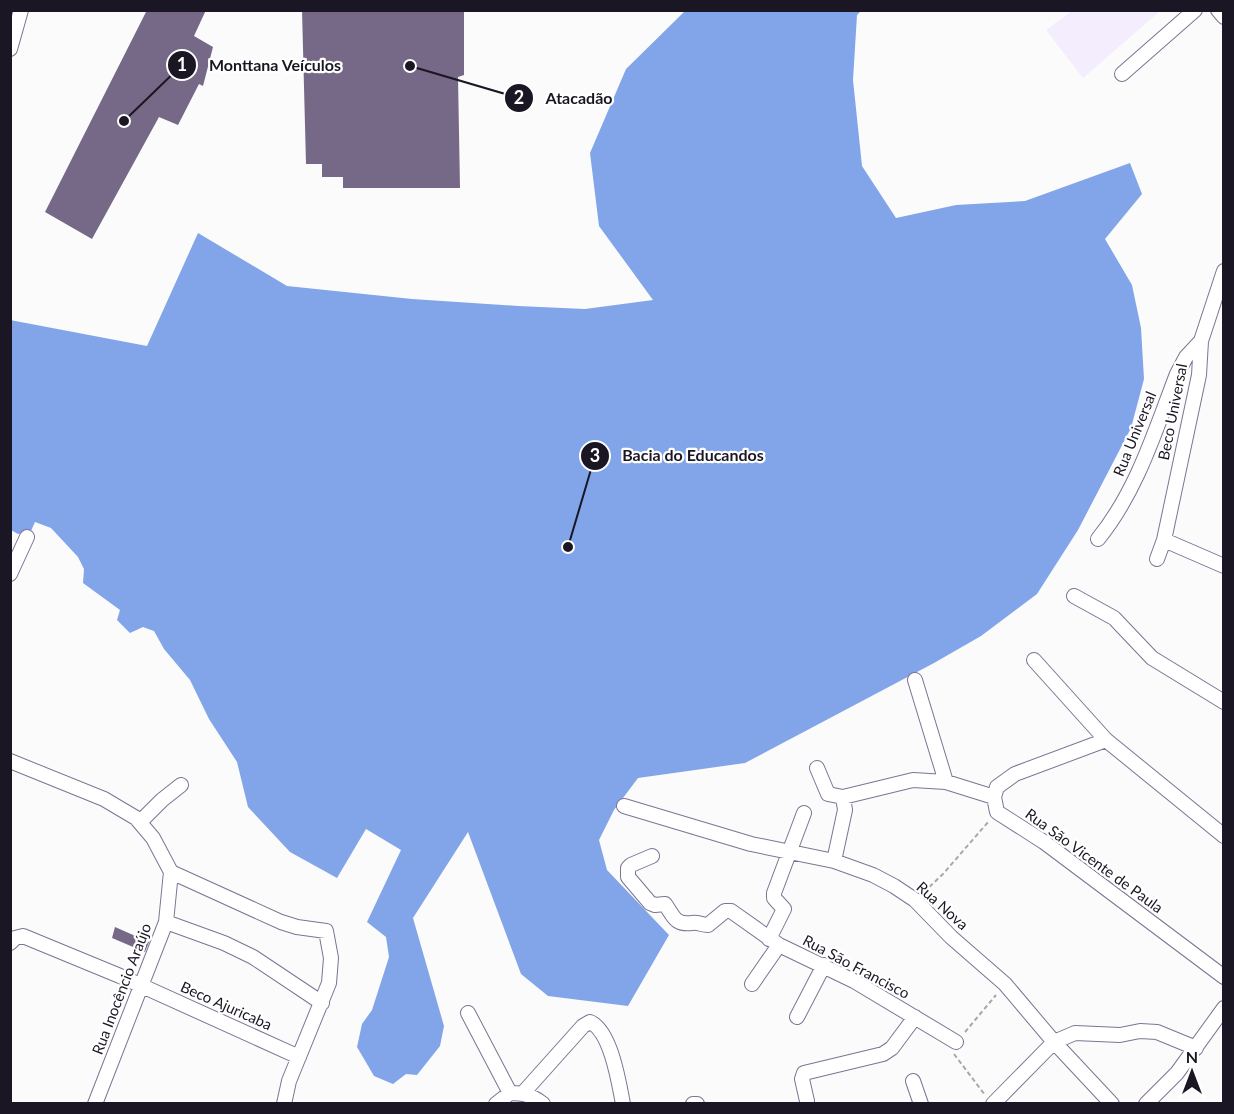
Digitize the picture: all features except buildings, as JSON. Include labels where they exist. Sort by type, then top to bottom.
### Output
[{"type":"street","points":[[10,49],[21,10]]},
{"type":"street","points":[[1122,74],[1195,10]]},
{"type":"street","points":[[1218,10],[1224,17]]},
{"type":"street","name":"Beco Universal","points":[[1157,559],[1164,540],[1199,375],[1201,341],[1224,272]]},
{"type":"street","name":"Rua Universal","points":[[1098,539],[1115,518],[1133,486],[1177,374],[1186,357],[1201,341]]},
{"type":"street","points":[[10,574],[27,537]]},
{"type":"street","points":[[1164,540],[1224,566]]},
{"type":"street","points":[[1074,596],[1114,618],[1152,658],[1224,702]]},
{"type":"street","points":[[1034,660],[1106,740],[1224,836]]},
{"type":"street","points":[[915,681],[945,782]]},
{"type":"street","points":[[997,812],[994,797],[997,787],[1015,774],[1106,740]]},
{"type":"street","points":[[10,761],[104,799],[141,821],[165,856],[171,872],[281,922],[297,927],[324,929],[329,938],[331,969],[322,1003],[289,1081],[285,1104]]},
{"type":"street","points":[[817,768],[828,794],[843,797],[913,780],[945,782],[994,797]]},
{"type":"street","points":[[141,821],[180,785]]},
{"type":"street","points":[[834,861],[845,810],[843,797]]},
{"type":"street","name":"Rua Nova","points":[[624,806],[710,833],[834,861],[873,875],[915,900],[951,937],[1005,984],[1054,1042],[1112,1104]]},
{"type":"street","name":"Rua São Vicente de Paula","points":[[997,812],[1044,842],[1224,977]]},
{"type":"street","points":[[752,984],[774,942],[783,906],[774,896],[804,813]]},
{"type":"street","name":"Rua São Francisco","points":[[652,856],[631,865],[627,874],[650,903],[665,904],[678,922],[684,925],[695,922],[708,925],[725,911],[730,911],[774,942],[824,965],[956,1042]]},
{"type":"street","name":"Rua Inocêncio Araújo","points":[[95,1104],[166,922],[171,872]]},
{"type":"street","points":[[166,922],[253,957],[322,1003]]},
{"type":"street","name":"Beco Ajuricaba","points":[[10,943],[15,938],[23,936],[140,985],[299,1057]]},
{"type":"street","points":[[797,1017],[824,965]]},
{"type":"street","points":[[1146,1104],[1219,1026],[1224,1008]]},
{"type":"street","points":[[468,1013],[517,1093],[537,1098],[543,1104]]},
{"type":"street","points":[[807,1103],[802,1078],[804,1073],[883,1054],[892,1048],[915,1017]]},
{"type":"street","points":[[496,1104],[517,1093],[583,1026],[590,1022],[604,1037],[616,1068],[623,1104]]},
{"type":"street","points":[[989,1100],[1054,1042],[1075,1033],[1120,1035],[1140,1031],[1157,1032],[1196,1048]]},
{"type":"street","points":[[913,1081],[921,1104]]},
{"type":"path","points":[[915,900],[943,874],[997,812]]},
{"type":"path","points":[[989,1100],[954,1056],[952,1048],[1005,984]]},
{"type":"shaded area","points":[[1072,11],[1160,11],[1083,78],[1046,30]]},
{"type":"water","points":[[685,11],[861,11],[857,15],[853,80],[862,166],[896,218],[956,205],[1025,201],[1130,163],[1142,194],[1105,239],[1132,285],[1141,328],[1144,379],[1131,428],[1078,530],[1037,594],[981,636],[745,763],[638,778],[614,810],[599,840],[607,870],[669,935],[628,1006],[548,996],[521,974],[468,832],[413,918],[444,1026],[440,1046],[417,1075],[406,1074],[393,1084],[374,1076],[357,1047],[362,1024],[372,1010],[389,957],[386,937],[367,922],[401,850],[366,829],[337,878],[290,852],[248,807],[237,762],[209,719],[190,680],[164,649],[154,631],[143,627],[130,633],[117,620],[120,610],[83,583],[84,569],[78,557],[51,528],[35,522],[30,533],[18,534],[11,530],[10,320],[147,346],[198,233],[287,286],[412,299],[585,309],[653,300],[599,226],[590,153],[626,69]]},
{"type":"place","name":"Atacadão","points":[[410,66]]},
{"type":"place","name":"Monttana Veículos","points":[[124,121]]},
{"type":"place","name":"Bacia do Educandos","points":[[568,547]]}]
